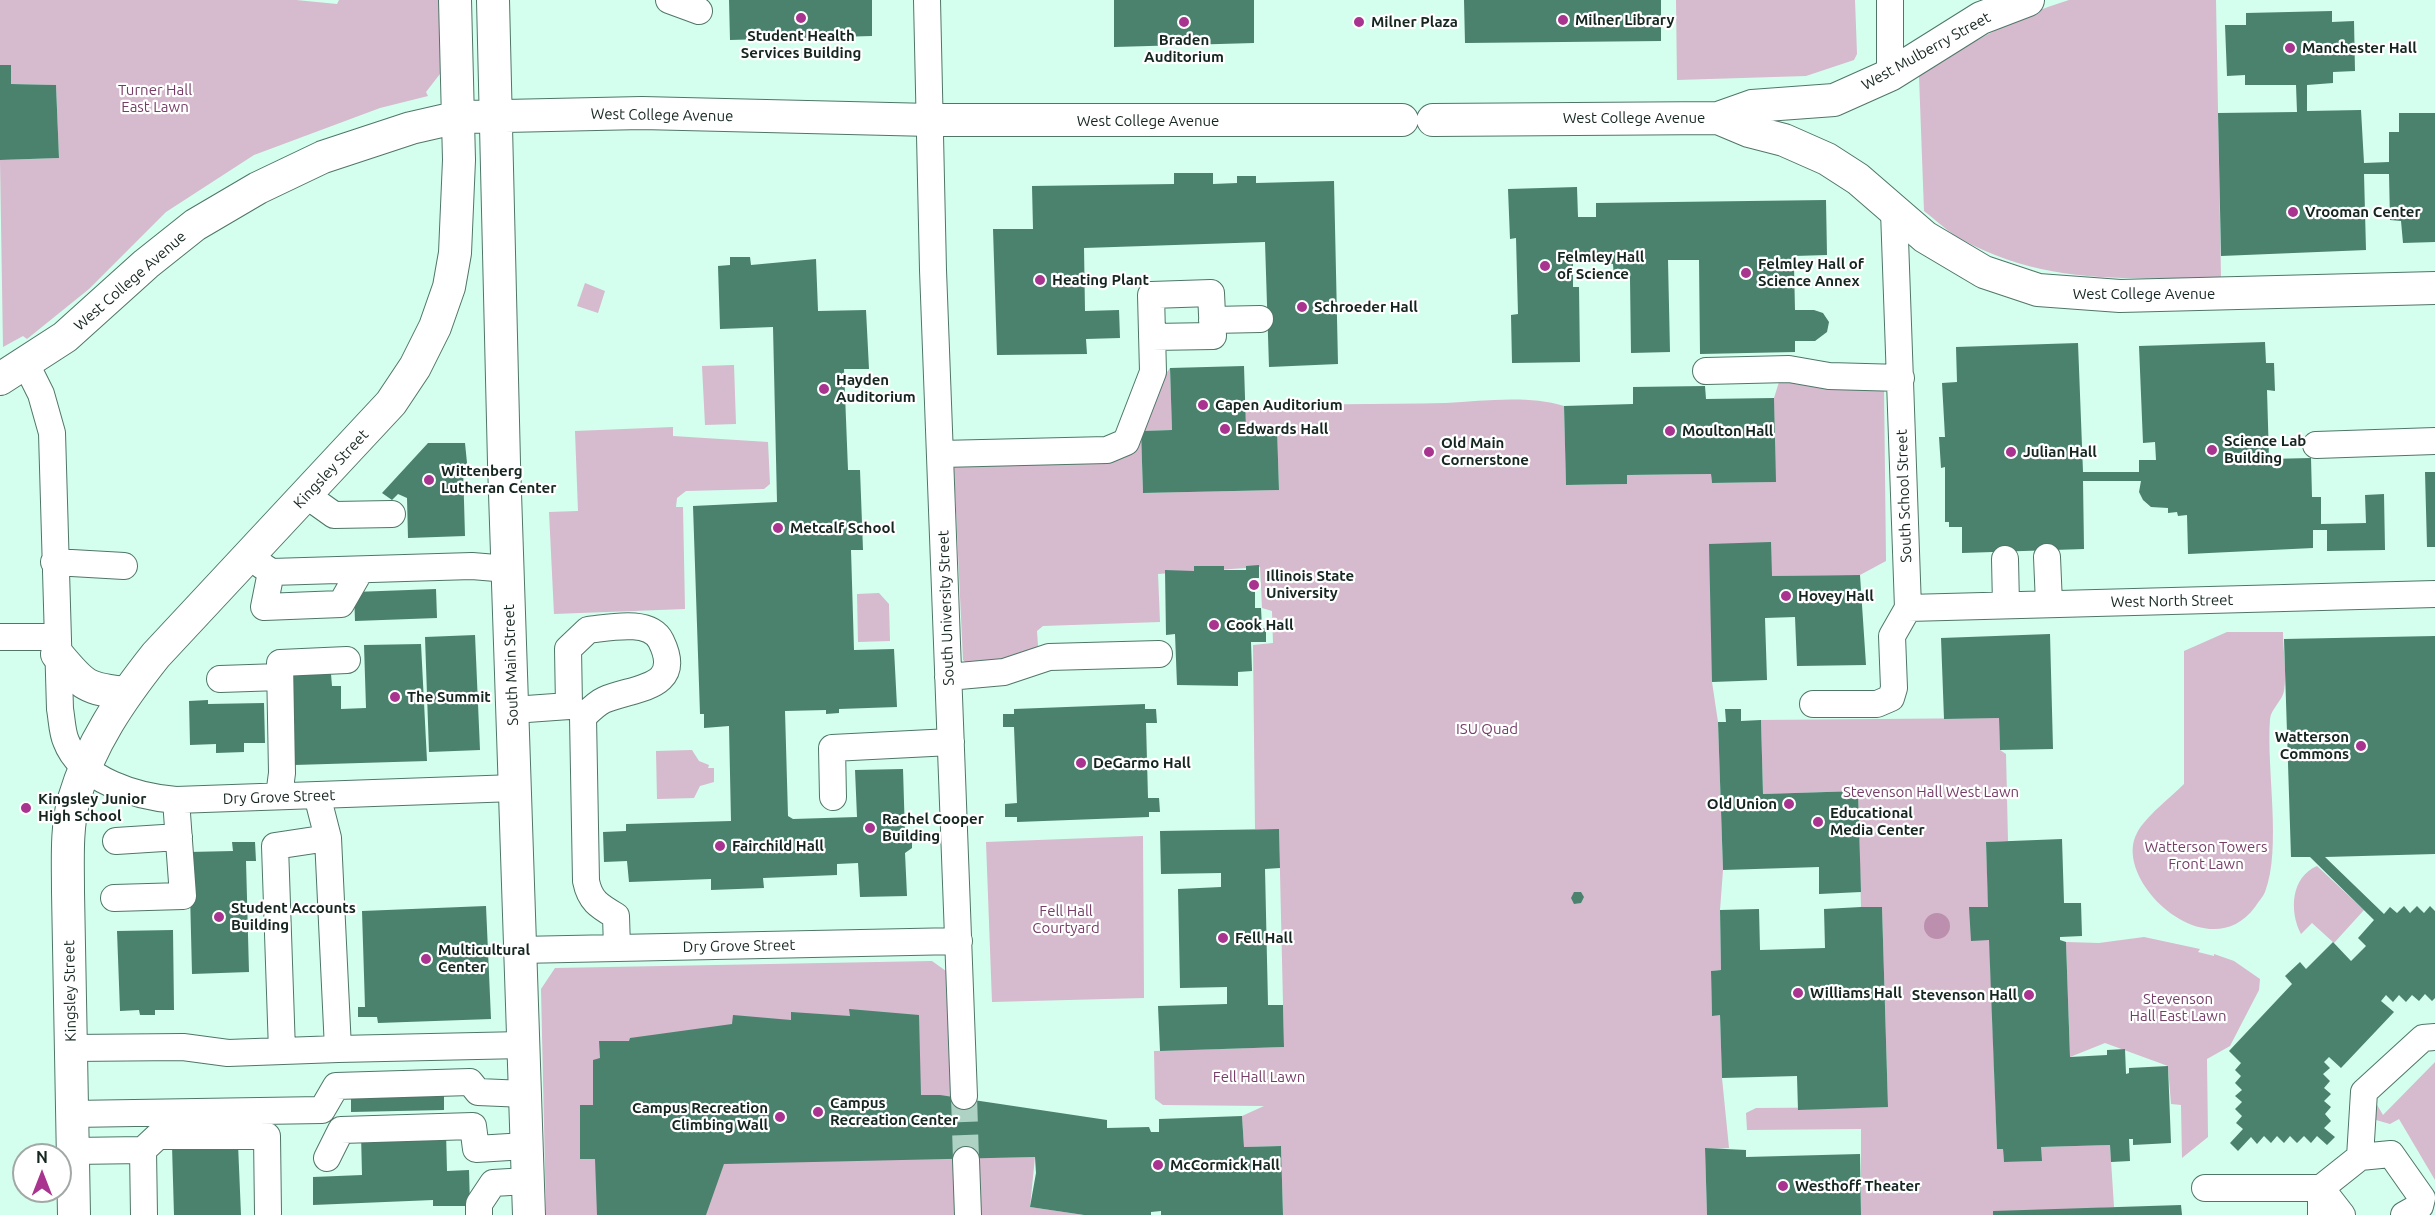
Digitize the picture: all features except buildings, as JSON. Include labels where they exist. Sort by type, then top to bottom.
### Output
[{"type":"main road","name":"Kingsley Street","points":[[74,1215],[69,840],[74,801],[85,768],[104,728],[126,693],[156,655],[261,564],[306,495],[391,403],[415,367],[435,327],[448,287],[455,253],[458,220],[459,117],[454,0]]},
{"type":"main road","name":"South Main Street","points":[[493,0],[519,950],[529,1215]]},
{"type":"main road","name":"West Mulberry Street","points":[[1718,118],[1752,106],[1834,100],[1890,75],[1981,18],[2028,0]]},
{"type":"main road","name":"West College Avenue","points":[[13,371],[65,337],[146,264],[195,225],[258,188],[323,157],[411,128],[459,117],[642,113],[931,120],[1402,120]]},
{"type":"main road","name":"West College Avenue","points":[[1433,120],[1718,118],[1749,131],[1784,140],[1827,159],[1858,179],[1925,237],[1984,272],[2019,285],[2055,293],[2120,296],[2435,288]]},
{"type":"main road","points":[[57,645],[80,682],[96,690],[126,693]]},
{"type":"street","points":[[669,0],[699,11]]},
{"type":"street","name":"South University Street","points":[[927,0],[948,677],[964,1096]]},
{"type":"street","points":[[1890,0],[1890,75]]},
{"type":"street","name":"South School Street","points":[[1894,211],[1908,608]]},
{"type":"street","points":[[941,454],[1107,450],[1126,442],[1153,372],[1152,337],[1151,295],[1211,293],[1213,336],[1152,337]]},
{"type":"street","points":[[1212,320],[1260,319]]},
{"type":"street","points":[[1706,371],[1789,369],[1829,376],[1901,378]]},
{"type":"street","points":[[13,371],[41,393],[52,433],[60,710],[66,742],[85,768]]},
{"type":"street","points":[[2316,445],[2435,441]]},
{"type":"street","points":[[306,495],[334,515],[392,514]]},
{"type":"street","points":[[2047,557],[2049,604]]},
{"type":"street","points":[[2005,559],[2006,606]]},
{"type":"street","points":[[54,562],[124,566]]},
{"type":"street","points":[[360,570],[341,604],[264,607],[261,564],[360,570],[472,566],[508,569]]},
{"type":"street","name":"West North Street","points":[[1908,608],[2435,594]]},
{"type":"street","points":[[1813,704],[1877,704],[1891,698],[1894,688],[1892,636],[1908,608]]},
{"type":"street","points":[[0,637],[57,645]]},
{"type":"street","points":[[948,677],[1004,672],[1048,657],[1159,654]]},
{"type":"street","points":[[279,796],[282,773],[280,663],[347,660]]},
{"type":"street","points":[[220,679],[280,677]]},
{"type":"street","points":[[513,710],[576,711],[586,881],[589,896],[597,905],[616,916],[617,948]]},
{"type":"street","points":[[833,797],[832,748],[951,742]]},
{"type":"street","name":"Dry Grove Street","points":[[85,768],[130,791],[153,798],[176,801],[515,788]]},
{"type":"street","points":[[317,795],[328,838],[338,1049]]},
{"type":"street","points":[[114,898],[183,896],[176,801]]},
{"type":"street","points":[[116,841],[179,837]]},
{"type":"street","points":[[282,1051],[275,846],[328,838]]},
{"type":"street","name":"Dry Grove Street","points":[[519,950],[959,941]]},
{"type":"street","points":[[2360,1157],[2364,1092],[2423,1038],[2435,1037]]},
{"type":"street","points":[[71,1048],[183,1047],[228,1053],[523,1045]]},
{"type":"street","points":[[72,1114],[322,1110],[336,1086],[470,1082],[478,1092],[525,1094]]},
{"type":"street","points":[[327,1158],[341,1130],[473,1126],[476,1149],[526,1146]]},
{"type":"street","points":[[73,1151],[143,1150],[158,1136],[267,1136],[268,1213]]},
{"type":"street","points":[[143,1150],[144,1215]]},
{"type":"street","points":[[2205,1188],[2321,1188],[2360,1157],[2391,1154],[2422,1198],[2420,1206],[2404,1215]]},
{"type":"street","points":[[966,1160],[968,1215]]},
{"type":"street","points":[[479,1215],[479,1204],[493,1183],[527,1181]]},
{"type":"street","points":[[2321,1188],[2321,1215]]},
{"type":"street","points":[[2321,1188],[2342,1215]]},
{"type":"green space","name":"Turner Hall East Lawn","points":[[0,0],[296,0],[337,4],[339,0],[441,0],[443,70],[426,92],[428,96],[380,108],[254,155],[166,212],[89,289],[27,339],[23,336],[3,347],[0,160],[59,158],[56,85],[11,84],[0,65]]},
{"type":"green space","points":[[1676,0],[1855,0],[1857,54],[1854,60],[1806,76],[1677,80]]},
{"type":"green space","points":[[2069,0],[2216,0],[2221,277],[2088,276],[2024,265],[1992,254],[1956,236],[1924,211],[1919,76],[1991,32]]},
{"type":"green space","points":[[585,283],[605,291],[598,313],[577,306]]},
{"type":"green space","points":[[734,365],[736,424],[705,425],[702,366]]},
{"type":"green space","name":"ISU Quad","points":[[1170,368],[1172,430],[1141,431],[1143,493],[1279,490],[1277,428],[1246,429],[1245,409],[1295,405],[1505,400],[1535,401],[1564,406],[1566,485],[1627,484],[1627,475],[1711,474],[1712,483],[1775,482],[1774,398],[1779,382],[1854,381],[1884,389],[1886,561],[1860,575],[1772,576],[1712,682],[1718,722],[1723,870],[1720,910],[1721,970],[1711,971],[1712,1015],[1720,1015],[1722,1078],[1729,1148],[1705,1149],[1707,1215],[1283,1215],[1281,1146],[1244,1147],[1242,1116],[1264,1106],[1163,1105],[1155,1099],[1154,1051],[1284,1047],[1279,829],[1255,829],[1253,645],[1273,643],[1272,611],[1262,608],[1260,567],[1158,574],[1160,622],[1043,626],[1037,631],[1038,646],[1007,668],[974,669],[963,660],[954,468],[961,459],[1108,455]]},
{"type":"green space","points":[[673,427],[673,436],[768,442],[770,484],[764,489],[686,491],[677,498],[676,507],[683,507],[685,609],[554,614],[549,512],[578,511],[575,431]]},
{"type":"green space","points":[[879,593],[889,604],[890,641],[858,642],[857,594]]},
{"type":"green space","name":"Watterson Towers Front Lawn","points":[[2227,632],[2283,632],[2285,684],[2283,695],[2270,719],[2273,831],[2270,874],[2265,892],[2255,907],[2235,924],[2213,929],[2190,924],[2169,912],[2151,894],[2138,873],[2133,852],[2137,833],[2141,827],[2184,784],[2184,651]]},
{"type":"green space","name":"Stevenson Hall West Lawn","points":[[1999,718],[2000,750],[2006,754],[2008,841],[1986,842],[1997,1149],[2003,1149],[2004,1162],[2041,1161],[2041,1147],[2110,1145],[2114,1207],[1993,1215],[1861,1215],[1861,1129],[1747,1130],[1746,1113],[1756,1108],[1888,1107],[1882,907],[1861,907],[1858,791],[1763,794],[1761,720]]},
{"type":"green space","points":[[692,750],[699,761],[709,765],[708,768],[714,768],[714,782],[700,786],[694,798],[657,799],[656,751]]},
{"type":"green space","name":"Fell Hall Courtyard","points":[[1143,836],[1144,998],[992,1002],[986,842]]},
{"type":"green space","points":[[2317,866],[2364,910],[2334,943],[2312,923],[2301,934],[2297,925],[2294,905],[2297,886],[2308,871]]},
{"type":"green space","name":"Stevenson Hall East Lawn","points":[[2144,937],[2200,949],[2198,952],[2214,956],[2214,954],[2234,961],[2260,979],[2259,990],[2230,1046],[2207,1059],[2208,1137],[2182,1158],[2181,1105],[2171,1104],[2168,1066],[2105,1043],[2070,1057],[2066,942],[2099,943]]},
{"type":"green space","points":[[932,961],[946,971],[953,1158],[1035,1157],[1030,1207],[1084,1215],[546,1215],[541,989],[555,968]]},
{"type":"green space","points":[[2435,1062],[2435,1180],[2399,1119],[2390,1124],[2376,1120],[2376,1103],[2383,1115]]},
{"type":"shaded area","points":[[1937,913],[1946,917],[1950,926],[1946,935],[1937,939],[1928,935],[1924,926],[1928,917]]},
{"type":"tunnel","points":[[964,1096],[966,1160]]},
{"type":"place","name":"Student Health Services Building","points":[[801,18]]},
{"type":"place","name":"Milner Library","points":[[1563,20]]},
{"type":"place","name":"Braden Auditorium","points":[[1184,22]]},
{"type":"place","name":"Milner Plaza","points":[[1359,22]]},
{"type":"place","name":"Manchester Hall","points":[[2290,48]]},
{"type":"place","name":"Vrooman Center","points":[[2293,212]]},
{"type":"place","name":"Felmley Hall of Science","points":[[1545,266]]},
{"type":"place","name":"Felmley Hall of Science Annex","points":[[1746,273]]},
{"type":"place","name":"Heating Plant","points":[[1040,280]]},
{"type":"place","name":"Schroeder Hall","points":[[1302,307]]},
{"type":"place","name":"Hayden Auditorium","points":[[824,389]]},
{"type":"place","name":"Capen Auditorium","points":[[1203,405]]},
{"type":"place","name":"Edwards Hall","points":[[1225,429]]},
{"type":"place","name":"Moulton Hall","points":[[1670,431]]},
{"type":"place","name":"Science Lab Building","points":[[2212,450]]},
{"type":"place","name":"Old Main Cornerstone","points":[[1429,452]]},
{"type":"place","name":"Julian Hall","points":[[2011,452]]},
{"type":"place","name":"Wittenberg Lutheran Center","points":[[429,480]]},
{"type":"place","name":"Metcalf School","points":[[778,528]]},
{"type":"place","name":"Illinois State University","points":[[1254,585]]},
{"type":"place","name":"Hovey Hall","points":[[1786,596]]},
{"type":"place","name":"Cook Hall","points":[[1214,625]]},
{"type":"place","name":"The Summit","points":[[395,697]]},
{"type":"place","name":"Watterson Commons","points":[[2361,746]]},
{"type":"place","name":"DeGarmo Hall","points":[[1081,763]]},
{"type":"place","name":"Old Union","points":[[1789,804]]},
{"type":"place","name":"Kingsley Junior High School","points":[[26,808]]},
{"type":"place","name":"Educational Media Center","points":[[1818,822]]},
{"type":"place","name":"Rachel Cooper Building","points":[[870,828]]},
{"type":"place","name":"Fairchild Hall","points":[[720,846]]},
{"type":"place","name":"Student Accounts Building","points":[[219,917]]},
{"type":"place","name":"Fell Hall","points":[[1223,938]]},
{"type":"place","name":"Multicultural Center","points":[[426,959]]},
{"type":"place","name":"Williams Hall","points":[[1798,993]]},
{"type":"place","name":"Stevenson Hall","points":[[2029,995]]},
{"type":"place","name":"Campus Recreation Center","points":[[818,1112]]},
{"type":"place","name":"Campus Recreation Climbing Wall","points":[[780,1117]]},
{"type":"place","name":"McCormick Hall","points":[[1158,1165]]},
{"type":"place","name":"Westhoff Theater","points":[[1783,1186]]},
{"type":"park label","name":"Fell Hall Lawn","points":[[1259,1077]]}]
